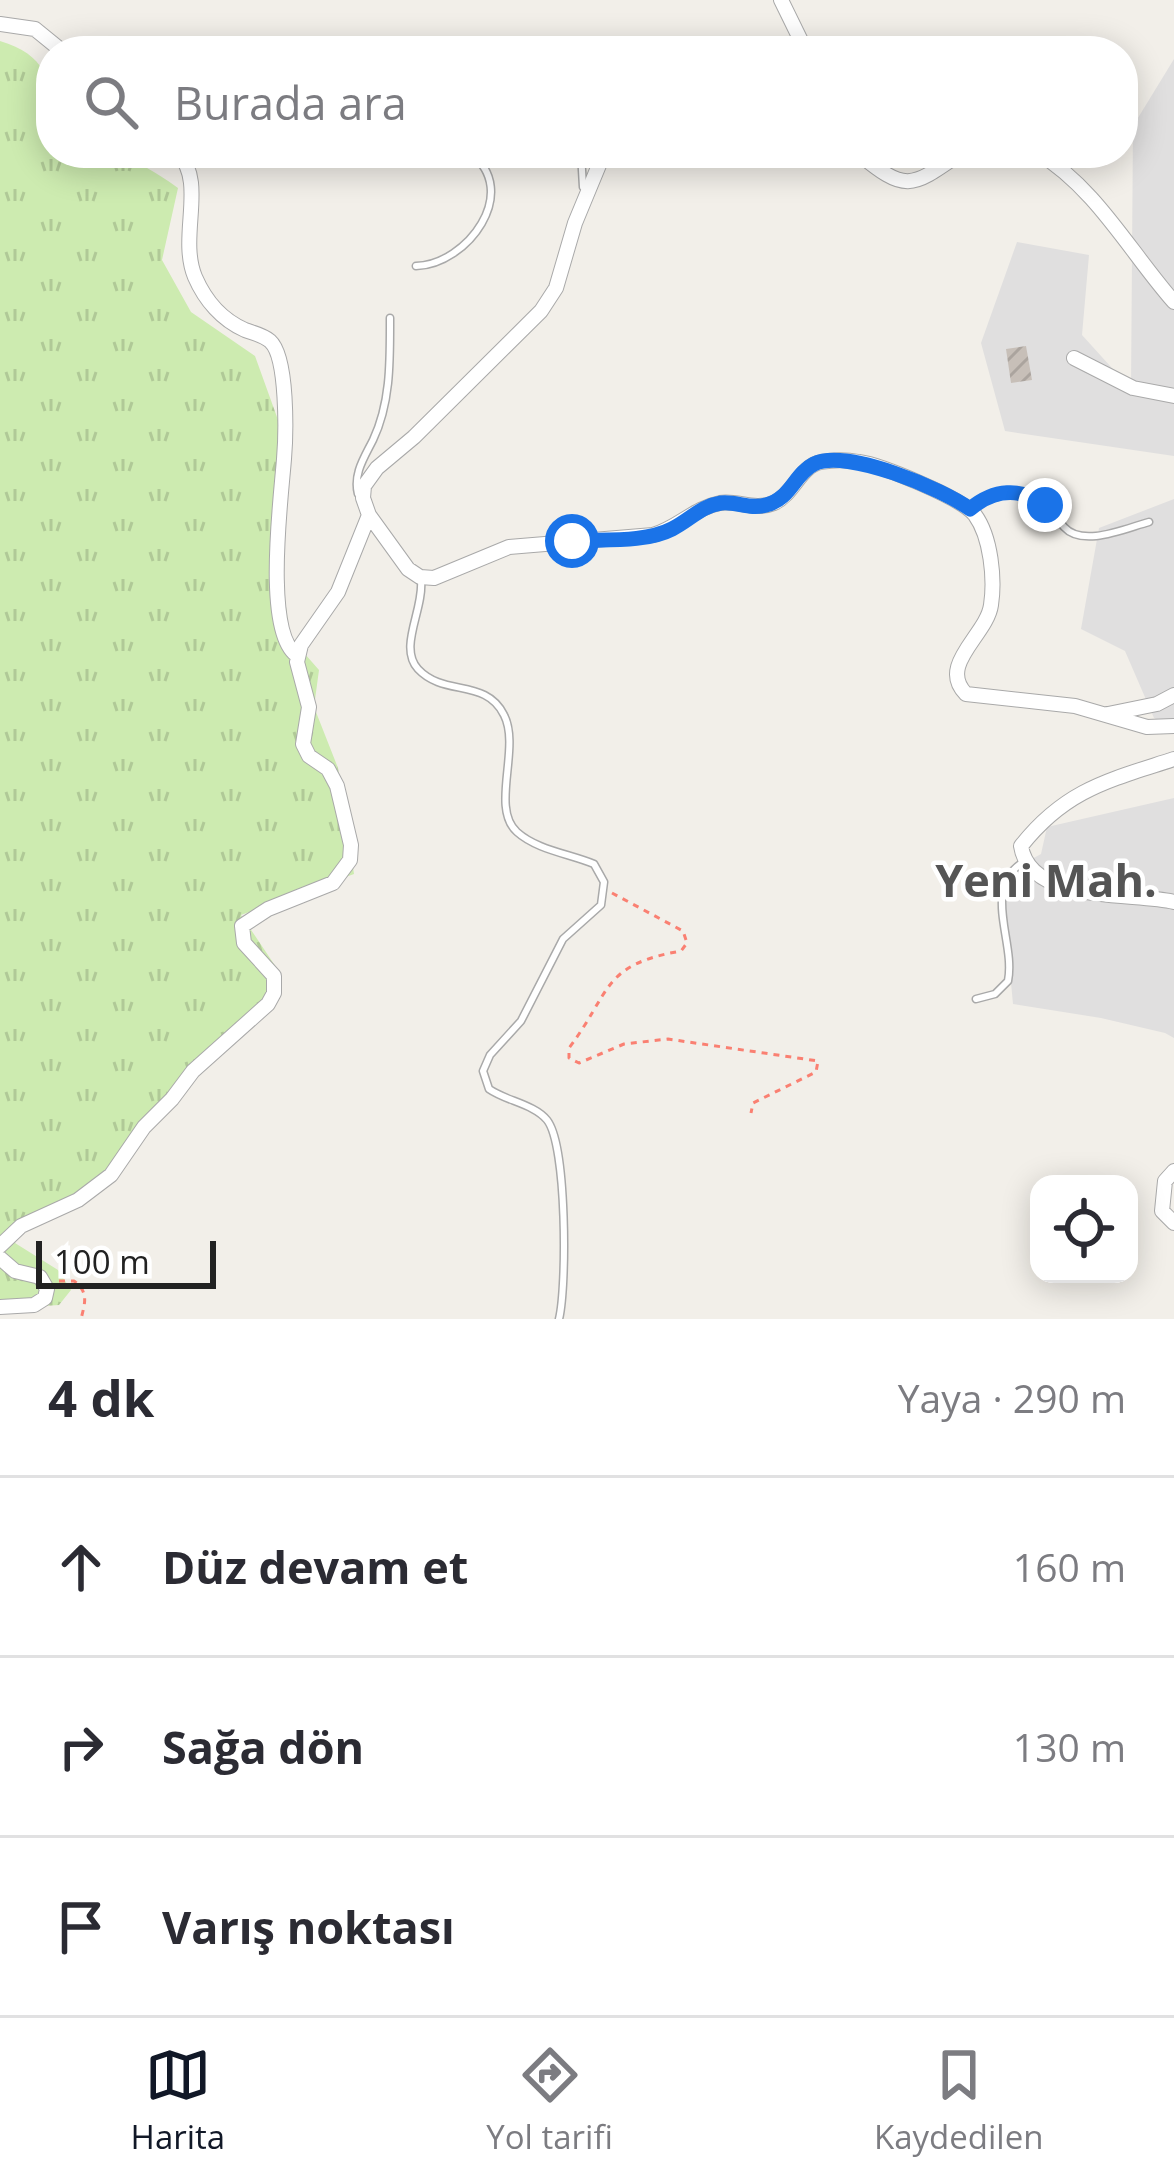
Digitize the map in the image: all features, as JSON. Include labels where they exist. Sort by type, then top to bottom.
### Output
[{"type":"street","points":[[781,0],[799,36]]},
{"type":"street","points":[[0,24],[35,29],[44,36]]},
{"type":"street","points":[[0,1246],[21,1226],[78,1200],[111,1174],[193,1071],[268,1004],[275,987],[272,972],[244,944],[242,926],[268,909],[333,884],[348,867],[351,845],[337,786],[303,744],[309,707],[298,656],[285,643],[275,572],[285,443],[280,361],[266,338],[224,317],[202,290],[186,240],[193,177],[187,168]]},
{"type":"street","points":[[598,168],[556,287],[541,310],[364,486],[369,515],[409,569],[434,578],[509,547],[653,535],[724,502],[749,508],[768,505],[786,496],[810,466],[824,461],[861,462],[970,509],[986,538],[992,602],[986,623],[967,646],[956,677],[966,694],[1075,706],[1148,728],[1174,726]]},
{"type":"street","points":[[876,168],[890,179],[910,183],[940,168]]},
{"type":"street","points":[[1060,168],[1112,220],[1174,302]]},
{"type":"street","points":[[1074,358],[1133,388],[1174,396]]},
{"type":"street","points":[[298,656],[338,592],[369,515]]},
{"type":"street","points":[[1103,715],[1157,704],[1174,695]]},
{"type":"street","points":[[1174,759],[1112,776],[1082,793],[1021,846],[1024,861],[1052,881],[1081,892],[1174,902]]},
{"type":"street","points":[[1174,1171],[1165,1180],[1162,1211],[1174,1223]]},
{"type":"street","points":[[0,1258],[8,1268],[36,1275],[46,1284],[46,1294],[38,1303],[0,1307]]},
{"type":"lane","points":[[416,266],[456,253],[473,237],[489,202],[485,168]]},
{"type":"lane","points":[[582,168],[588,194]]},
{"type":"lane","points":[[363,498],[355,483],[387,398],[390,318]]},
{"type":"lane","points":[[970,509],[1018,491],[1045,505],[1067,530],[1081,536],[1149,522]]},
{"type":"lane","points":[[421,577],[422,602],[409,644],[415,664],[438,685],[475,689],[496,703],[509,731],[505,802],[510,824],[524,836],[594,864],[605,890],[597,912],[558,946],[521,1021],[490,1055],[483,1071],[489,1089],[541,1114],[555,1133],[564,1242],[565,1297],[560,1319]]},
{"type":"lane","points":[[976,999],[995,994],[1008,981],[1002,888],[1009,872],[1024,861]]},
{"type":"path","points":[[605,890],[683,932],[686,943],[681,951],[642,958],[621,971],[569,1048],[569,1058],[579,1063],[625,1044],[668,1039],[818,1061],[816,1072],[753,1103],[751,1112]]},
{"type":"path","points":[[46,1284],[77,1283],[86,1298],[81,1319]]},
{"type":"shaded area","points":[[1174,59],[1174,456],[1005,431],[981,343],[1017,242],[1089,255],[1082,335],[1131,389],[1133,168],[1138,168],[1138,118]]},
{"type":"shaded area","points":[[1174,499],[1174,728],[1154,718],[1125,651],[1081,629],[1099,528]]},
{"type":"shaded area","points":[[1174,798],[1174,1038],[1101,1018],[1013,1004],[1001,876],[1041,854],[1047,827]]},
{"type":"green space","points":[[0,41],[36,61],[36,168],[147,168],[178,188],[162,260],[191,312],[255,356],[291,456],[280,562],[290,637],[319,670],[314,707],[338,768],[354,874],[241,915],[280,973],[277,1001],[190,1077],[109,1175],[29,1215],[15,1243],[58,1270],[71,1290],[59,1305],[0,1309]]},
{"type":"building","points":[[1026,346],[1032,380],[1011,383],[1006,349]]},
{"type":"district","name":"Yeni Mah.","points":[[1046,879]]},
{"type":"route","points":[[572,541],[653,535],[724,502],[749,508],[768,505],[786,496],[810,466],[824,461],[861,462],[970,509],[1012,491],[1045,505]]}]
